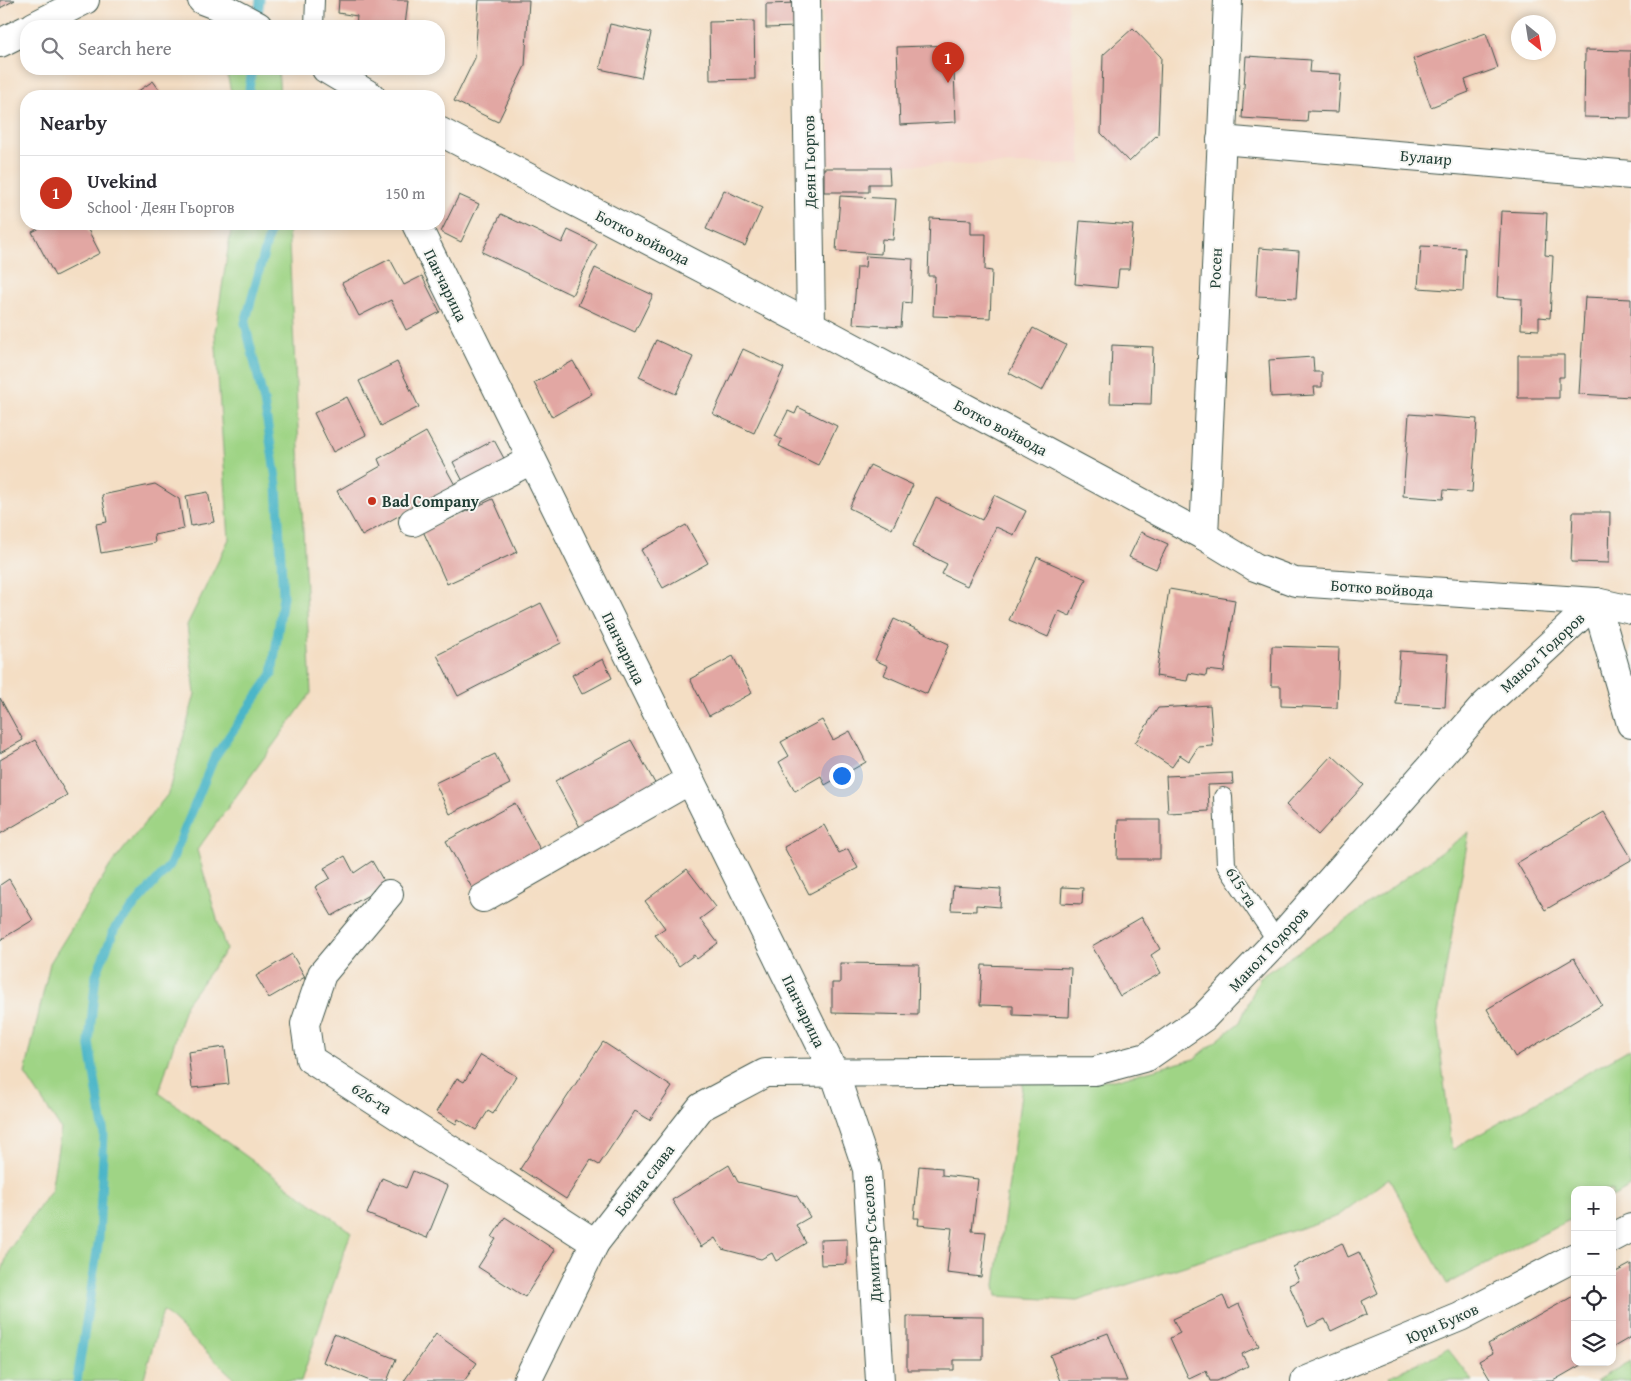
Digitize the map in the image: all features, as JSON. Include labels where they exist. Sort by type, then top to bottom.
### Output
[{"type":"street","points":[[46,20],[85,0]]},
{"type":"street","points":[[202,0],[247,20]]},
{"type":"street","name":"Деян Гьоргов","points":[[806,0],[811,325]]},
{"type":"street","name":"Росен","points":[[1204,536],[1228,0]]},
{"type":"street","points":[[0,43],[20,33]]},
{"type":"street","points":[[335,75],[357,90]]},
{"type":"street","name":"Ботко войвода","points":[[445,134],[811,325],[1204,536],[1255,567],[1296,582],[1596,602],[1631,610]]},
{"type":"street","name":"Булаир","points":[[1221,140],[1631,175]]},
{"type":"street","name":"Панчарица","points":[[419,230],[834,1072]]},
{"type":"street","points":[[412,522],[531,460]]},
{"type":"street","points":[[1596,602],[1631,724]]},
{"type":"street","name":"Манол Тодоров","points":[[834,1072],[1095,1071],[1147,1058],[1203,1018],[1277,941],[1484,706],[1596,602]]},
{"type":"street","points":[[483,898],[690,780]]},
{"type":"street","name":"626-та","points":[[390,894],[322,974],[305,1024],[310,1059],[595,1243]]},
{"type":"street","name":"Бойна слава","points":[[527,1381],[595,1243],[701,1106],[765,1073],[834,1072]]},
{"type":"street","name":"Димитър Съселов","points":[[834,1072],[867,1168],[880,1381]]},
{"type":"street","points":[[1616,1236],[1631,1228]]},
{"type":"street","name":"Юри Буков","points":[[1305,1381],[1460,1317],[1571,1259]]},
{"type":"lane","points":[[314,20],[315,0]]},
{"type":"lane","name":"615-та","points":[[1223,797],[1226,865],[1277,941]]},
{"type":"shaded area","points":[[853,0],[1067,0],[1081,164],[823,165],[822,2]]},
{"type":"green space","points":[[227,75],[278,75],[280,90],[231,90]]},
{"type":"green space","points":[[231,230],[288,230],[311,693],[197,850],[226,950],[186,1004],[159,1093],[351,1232],[301,1381],[237,1381],[163,1311],[143,1381],[0,1381],[0,1277],[9,1250],[51,1191],[61,1129],[25,1074],[50,963],[110,866],[168,794],[195,694],[187,625],[229,539],[215,332]]},
{"type":"green space","points":[[1469,832],[1437,1021],[1452,1150],[1631,1048],[1631,1187],[1616,1195],[1616,1186],[1571,1186],[1571,1219],[1447,1284],[1389,1178],[1338,1216],[1077,1301],[997,1296],[995,1285],[1023,1080],[1114,1080],[1194,1059],[1240,1022],[1260,977],[1334,929]]},
{"type":"green space","points":[[1448,1349],[1473,1381],[1392,1381],[1390,1376]]},
{"type":"green space","points":[[1631,1361],[1631,1381],[1595,1381]]},
{"type":"building","points":[[0,0],[15,0],[0,8]]},
{"type":"building","points":[[339,0],[408,0],[406,20],[357,20],[357,16],[338,13]]},
{"type":"building","points":[[479,0],[529,0],[525,66],[498,122],[454,101],[475,58]]},
{"type":"building","points":[[797,3],[797,27],[766,28],[766,4]]},
{"type":"building","points":[[754,21],[755,79],[710,80],[709,22]]},
{"type":"building","points":[[610,24],[651,33],[641,78],[600,69]]},
{"type":"building","points":[[1133,28],[1161,57],[1158,134],[1129,162],[1101,133],[1103,55]]},
{"type":"building","points":[[1486,33],[1498,68],[1465,80],[1469,92],[1431,107],[1413,59]]},
{"type":"building","points":[[953,45],[956,122],[900,125],[897,47]]},
{"type":"building","points":[[1585,50],[1631,51],[1631,118],[1584,117]]},
{"type":"building","points":[[1246,56],[1311,60],[1310,72],[1341,74],[1338,112],[1308,111],[1307,122],[1242,118]]},
{"type":"building","points":[[153,81],[160,90],[140,90]]},
{"type":"building","points":[[824,168],[889,168],[890,184],[869,184],[869,192],[824,192]]},
{"type":"building","points":[[724,190],[762,208],[745,246],[706,229]]},
{"type":"building","points":[[459,195],[479,204],[461,242],[441,232],[445,230],[445,224]]},
{"type":"building","points":[[840,196],[896,199],[893,240],[882,239],[881,254],[836,251]]},
{"type":"building","points":[[1501,211],[1547,213],[1545,255],[1553,256],[1550,318],[1539,317],[1539,330],[1521,329],[1522,299],[1497,297]]},
{"type":"building","points":[[501,214],[562,243],[568,230],[597,244],[572,295],[482,252]]},
{"type":"building","points":[[930,218],[971,220],[971,234],[986,234],[985,270],[992,271],[990,318],[933,316],[935,276],[928,276]]},
{"type":"building","points":[[1080,221],[1133,225],[1129,269],[1119,269],[1117,288],[1075,284]]},
{"type":"building","points":[[36,230],[88,230],[100,253],[55,276],[32,232]]},
{"type":"building","points":[[1421,246],[1465,248],[1463,291],[1418,288]]},
{"type":"building","points":[[1259,248],[1299,251],[1296,298],[1256,296]]},
{"type":"building","points":[[866,256],[913,259],[911,303],[903,302],[901,327],[853,324],[857,267],[865,267]]},
{"type":"building","points":[[390,259],[404,285],[422,276],[440,312],[406,330],[391,300],[359,316],[342,283]]},
{"type":"building","points":[[595,268],[653,295],[635,332],[578,305]]},
{"type":"building","points":[[1585,297],[1631,299],[1631,397],[1579,394]]},
{"type":"building","points":[[1033,328],[1066,345],[1042,391],[1009,373]]},
{"type":"building","points":[[656,340],[693,357],[676,394],[639,377]]},
{"type":"building","points":[[1112,345],[1153,347],[1151,404],[1110,403]]},
{"type":"building","points":[[743,349],[784,368],[754,433],[713,414]]},
{"type":"building","points":[[1518,355],[1564,355],[1564,377],[1559,377],[1559,398],[1518,398]]},
{"type":"building","points":[[1313,357],[1314,372],[1322,372],[1322,387],[1314,387],[1315,395],[1271,397],[1269,360]]},
{"type":"building","points":[[573,361],[592,394],[552,417],[534,383]]},
{"type":"building","points":[[397,362],[419,407],[381,426],[359,381]]},
{"type":"building","points":[[347,397],[366,435],[333,452],[314,413]]},
{"type":"building","points":[[798,407],[837,426],[818,465],[779,446],[782,440],[775,436],[788,411],[795,414]]},
{"type":"building","points":[[1409,414],[1477,419],[1472,492],[1444,490],[1443,499],[1403,496]]},
{"type":"building","points":[[426,432],[455,485],[362,536],[337,491],[381,466],[378,459]]},
{"type":"building","points":[[494,440],[507,464],[466,487],[453,462]]},
{"type":"building","points":[[870,465],[913,485],[892,529],[849,508]]},
{"type":"building","points":[[155,484],[179,499],[184,529],[154,535],[155,543],[101,553],[96,524],[107,522],[102,495]]},
{"type":"building","points":[[208,492],[214,522],[191,526],[186,496]]},
{"type":"building","points":[[994,495],[1026,511],[1014,535],[996,527],[967,586],[942,574],[947,564],[912,547],[936,498],[982,520]]},
{"type":"building","points":[[493,499],[517,552],[447,584],[423,531]]},
{"type":"building","points":[[1573,512],[1610,512],[1609,563],[1571,562]]},
{"type":"building","points":[[686,525],[708,563],[663,588],[641,550]]},
{"type":"building","points":[[1141,532],[1168,544],[1156,569],[1129,557]]},
{"type":"building","points":[[1037,557],[1086,579],[1070,616],[1059,611],[1048,637],[1009,620]]},
{"type":"building","points":[[1169,589],[1235,600],[1224,672],[1207,670],[1206,676],[1189,673],[1187,681],[1156,676]]},
{"type":"building","points":[[541,603],[561,643],[458,696],[437,655]]},
{"type":"building","points":[[894,619],[949,644],[927,694],[884,675],[888,666],[875,660]]},
{"type":"building","points":[[1272,646],[1339,648],[1337,708],[1281,706],[1281,686],[1271,686]]},
{"type":"building","points":[[1400,651],[1448,654],[1445,707],[1396,704]]},
{"type":"building","points":[[733,656],[752,693],[709,716],[690,679]]},
{"type":"building","points":[[603,659],[612,678],[582,694],[572,675]]},
{"type":"building","points":[[0,698],[23,740],[0,753]]},
{"type":"building","points":[[1210,705],[1213,746],[1198,747],[1189,761],[1180,755],[1172,767],[1135,743],[1158,708]]},
{"type":"building","points":[[822,720],[833,740],[850,731],[866,762],[825,785],[821,776],[795,791],[779,762],[789,756],[781,742]]},
{"type":"building","points":[[35,740],[67,795],[0,834],[0,760]]},
{"type":"building","points":[[631,740],[657,787],[581,829],[555,781]]},
{"type":"building","points":[[495,754],[510,784],[450,814],[435,783]]},
{"type":"building","points":[[1332,755],[1364,785],[1318,835],[1286,805]]},
{"type":"building","points":[[1232,773],[1233,784],[1208,785],[1209,811],[1168,813],[1166,776]]},
{"type":"building","points":[[515,803],[541,851],[472,888],[446,841]]},
{"type":"building","points":[[1604,812],[1631,860],[1545,910],[1517,863]]},
{"type":"building","points":[[1118,820],[1160,820],[1160,859],[1117,859]]},
{"type":"building","points":[[824,825],[839,853],[848,849],[858,868],[809,894],[784,847]]},
{"type":"building","points":[[345,856],[354,873],[372,861],[386,885],[332,916],[315,887],[330,878],[324,868]]},
{"type":"building","points":[[687,869],[716,907],[700,919],[718,943],[697,959],[694,955],[679,966],[655,935],[665,928],[645,901]]},
{"type":"building","points":[[9,879],[33,920],[0,940],[0,885]]},
{"type":"building","points":[[953,886],[1001,889],[1000,907],[976,905],[976,911],[951,910]]},
{"type":"building","points":[[1062,887],[1083,888],[1082,904],[1061,903]]},
{"type":"building","points":[[1142,917],[1160,949],[1151,955],[1161,973],[1120,996],[1092,946]]},
{"type":"building","points":[[292,954],[305,977],[269,998],[256,976]]},
{"type":"building","points":[[1574,958],[1602,1005],[1515,1057],[1487,1009]]},
{"type":"building","points":[[840,963],[919,964],[918,1015],[832,1013],[832,983],[840,983]]},
{"type":"building","points":[[982,965],[1071,968],[1069,1017],[1013,1015],[1013,1006],[980,1005]]},
{"type":"building","points":[[603,1042],[672,1087],[650,1120],[635,1111],[599,1165],[591,1160],[566,1199],[520,1169]]},
{"type":"building","points":[[225,1047],[229,1084],[192,1088],[188,1052]]},
{"type":"building","points":[[481,1055],[516,1076],[493,1114],[488,1111],[476,1130],[458,1119],[456,1124],[436,1112],[457,1078],[464,1082]]},
{"type":"building","points":[[729,1165],[738,1182],[797,1196],[810,1217],[796,1225],[806,1243],[776,1261],[772,1253],[761,1259],[722,1249],[715,1238],[701,1247],[672,1200]]},
{"type":"building","points":[[919,1166],[942,1168],[942,1175],[978,1179],[972,1231],[986,1232],[981,1277],[947,1273],[952,1228],[918,1225],[919,1218],[914,1218]]},
{"type":"building","points":[[413,1171],[448,1186],[427,1238],[367,1214],[382,1178],[406,1188]]},
{"type":"building","points":[[505,1217],[555,1250],[525,1297],[478,1267],[496,1239],[492,1237]]},
{"type":"building","points":[[847,1239],[847,1264],[821,1265],[820,1240]]},
{"type":"building","points":[[1342,1243],[1348,1257],[1359,1252],[1378,1293],[1362,1301],[1367,1314],[1331,1331],[1325,1319],[1308,1327],[1289,1285],[1299,1281],[1293,1267]]},
{"type":"building","points":[[1631,1264],[1631,1337],[1616,1346],[1616,1276],[1616,1272]]},
{"type":"building","points":[[1223,1296],[1229,1309],[1239,1304],[1259,1346],[1242,1354],[1248,1366],[1217,1381],[1210,1381],[1206,1371],[1189,1379],[1170,1338],[1180,1333],[1173,1319]]},
{"type":"building","points":[[1571,1297],[1571,1366],[1579,1366],[1553,1381],[1491,1381],[1479,1361],[1493,1353],[1488,1344]]},
{"type":"building","points":[[907,1316],[983,1317],[983,1360],[954,1360],[954,1370],[907,1370]]},
{"type":"building","points":[[1108,1333],[1127,1381],[1060,1381],[1050,1355]]},
{"type":"building","points":[[334,1334],[396,1359],[387,1381],[370,1381],[323,1362]]},
{"type":"building","points":[[436,1334],[477,1363],[464,1381],[404,1381]]},
{"type":"waterway","points":[[257,20],[260,0]]},
{"type":"waterway","points":[[249,90],[251,75]]},
{"type":"waterway","points":[[77,1381],[99,1238],[104,1134],[89,1042],[96,975],[115,928],[170,865],[214,758],[272,674],[283,596],[277,485],[264,402],[245,323],[270,230]]},
{"type":"place","name":"Uvekind","points":[[948,83]]},
{"type":"place","name":"Bad Company","points":[[372,501]]}]
